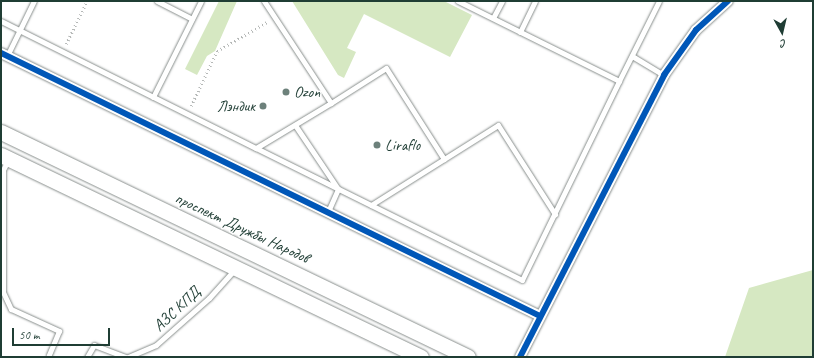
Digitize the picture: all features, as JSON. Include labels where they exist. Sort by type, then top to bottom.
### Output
[{"type":"main road","name":"проспект Дружбы Народов","points":[[1,132],[468,357]]},
{"type":"main road","points":[[5,157],[421,357]]},
{"type":"street","points":[[520,357],[664,74],[696,30],[728,1]]},
{"type":"street","points":[[4,55],[328,211],[540,316]]},
{"type":"lane","points":[[4,55],[20,31],[34,1]]},
{"type":"lane","points":[[157,1],[192,19]]},
{"type":"lane","points":[[153,97],[201,1]]},
{"type":"lane","points":[[264,1],[331,104]]},
{"type":"lane","points":[[458,1],[619,81]]},
{"type":"lane","points":[[493,18],[502,1]]},
{"type":"lane","points":[[520,32],[535,1]]},
{"type":"lane","points":[[1,21],[522,280],[659,1]]},
{"type":"lane","points":[[632,56],[664,74]]},
{"type":"lane","points":[[256,148],[331,104],[386,68],[444,159]]},
{"type":"lane","points":[[295,125],[338,189]]},
{"type":"lane","points":[[371,206],[498,125],[555,214]]},
{"type":"lane","points":[[5,157],[3,170],[3,292],[11,309],[59,331],[49,355]]},
{"type":"lane","points":[[328,211],[338,189]]},
{"type":"lane","name":"АЗС КПД","points":[[87,357],[94,346],[127,357],[156,345],[209,298],[236,268]]},
{"type":"path","points":[[62,52],[87,1]]},
{"type":"path","points":[[187,114],[216,52],[274,18]]},
{"type":"green space","points":[[219,1],[237,1],[215,51],[207,56],[197,75],[185,69]]},
{"type":"green space","points":[[292,1],[444,1],[472,15],[450,57],[364,14],[347,48],[356,52],[344,78],[338,75]]},
{"type":"green space","points":[[813,270],[813,357],[725,357],[749,288]]},
{"type":"cycle path","points":[[520,357],[664,75],[696,30],[728,1]]},
{"type":"cycle path","points":[[1,53],[540,316]]},
{"type":"place","name":"Ozon","points":[[286,92]]},
{"type":"place","name":"Лэндик","points":[[263,106]]},
{"type":"place","name":"Liraflo","points":[[377,145]]}]
